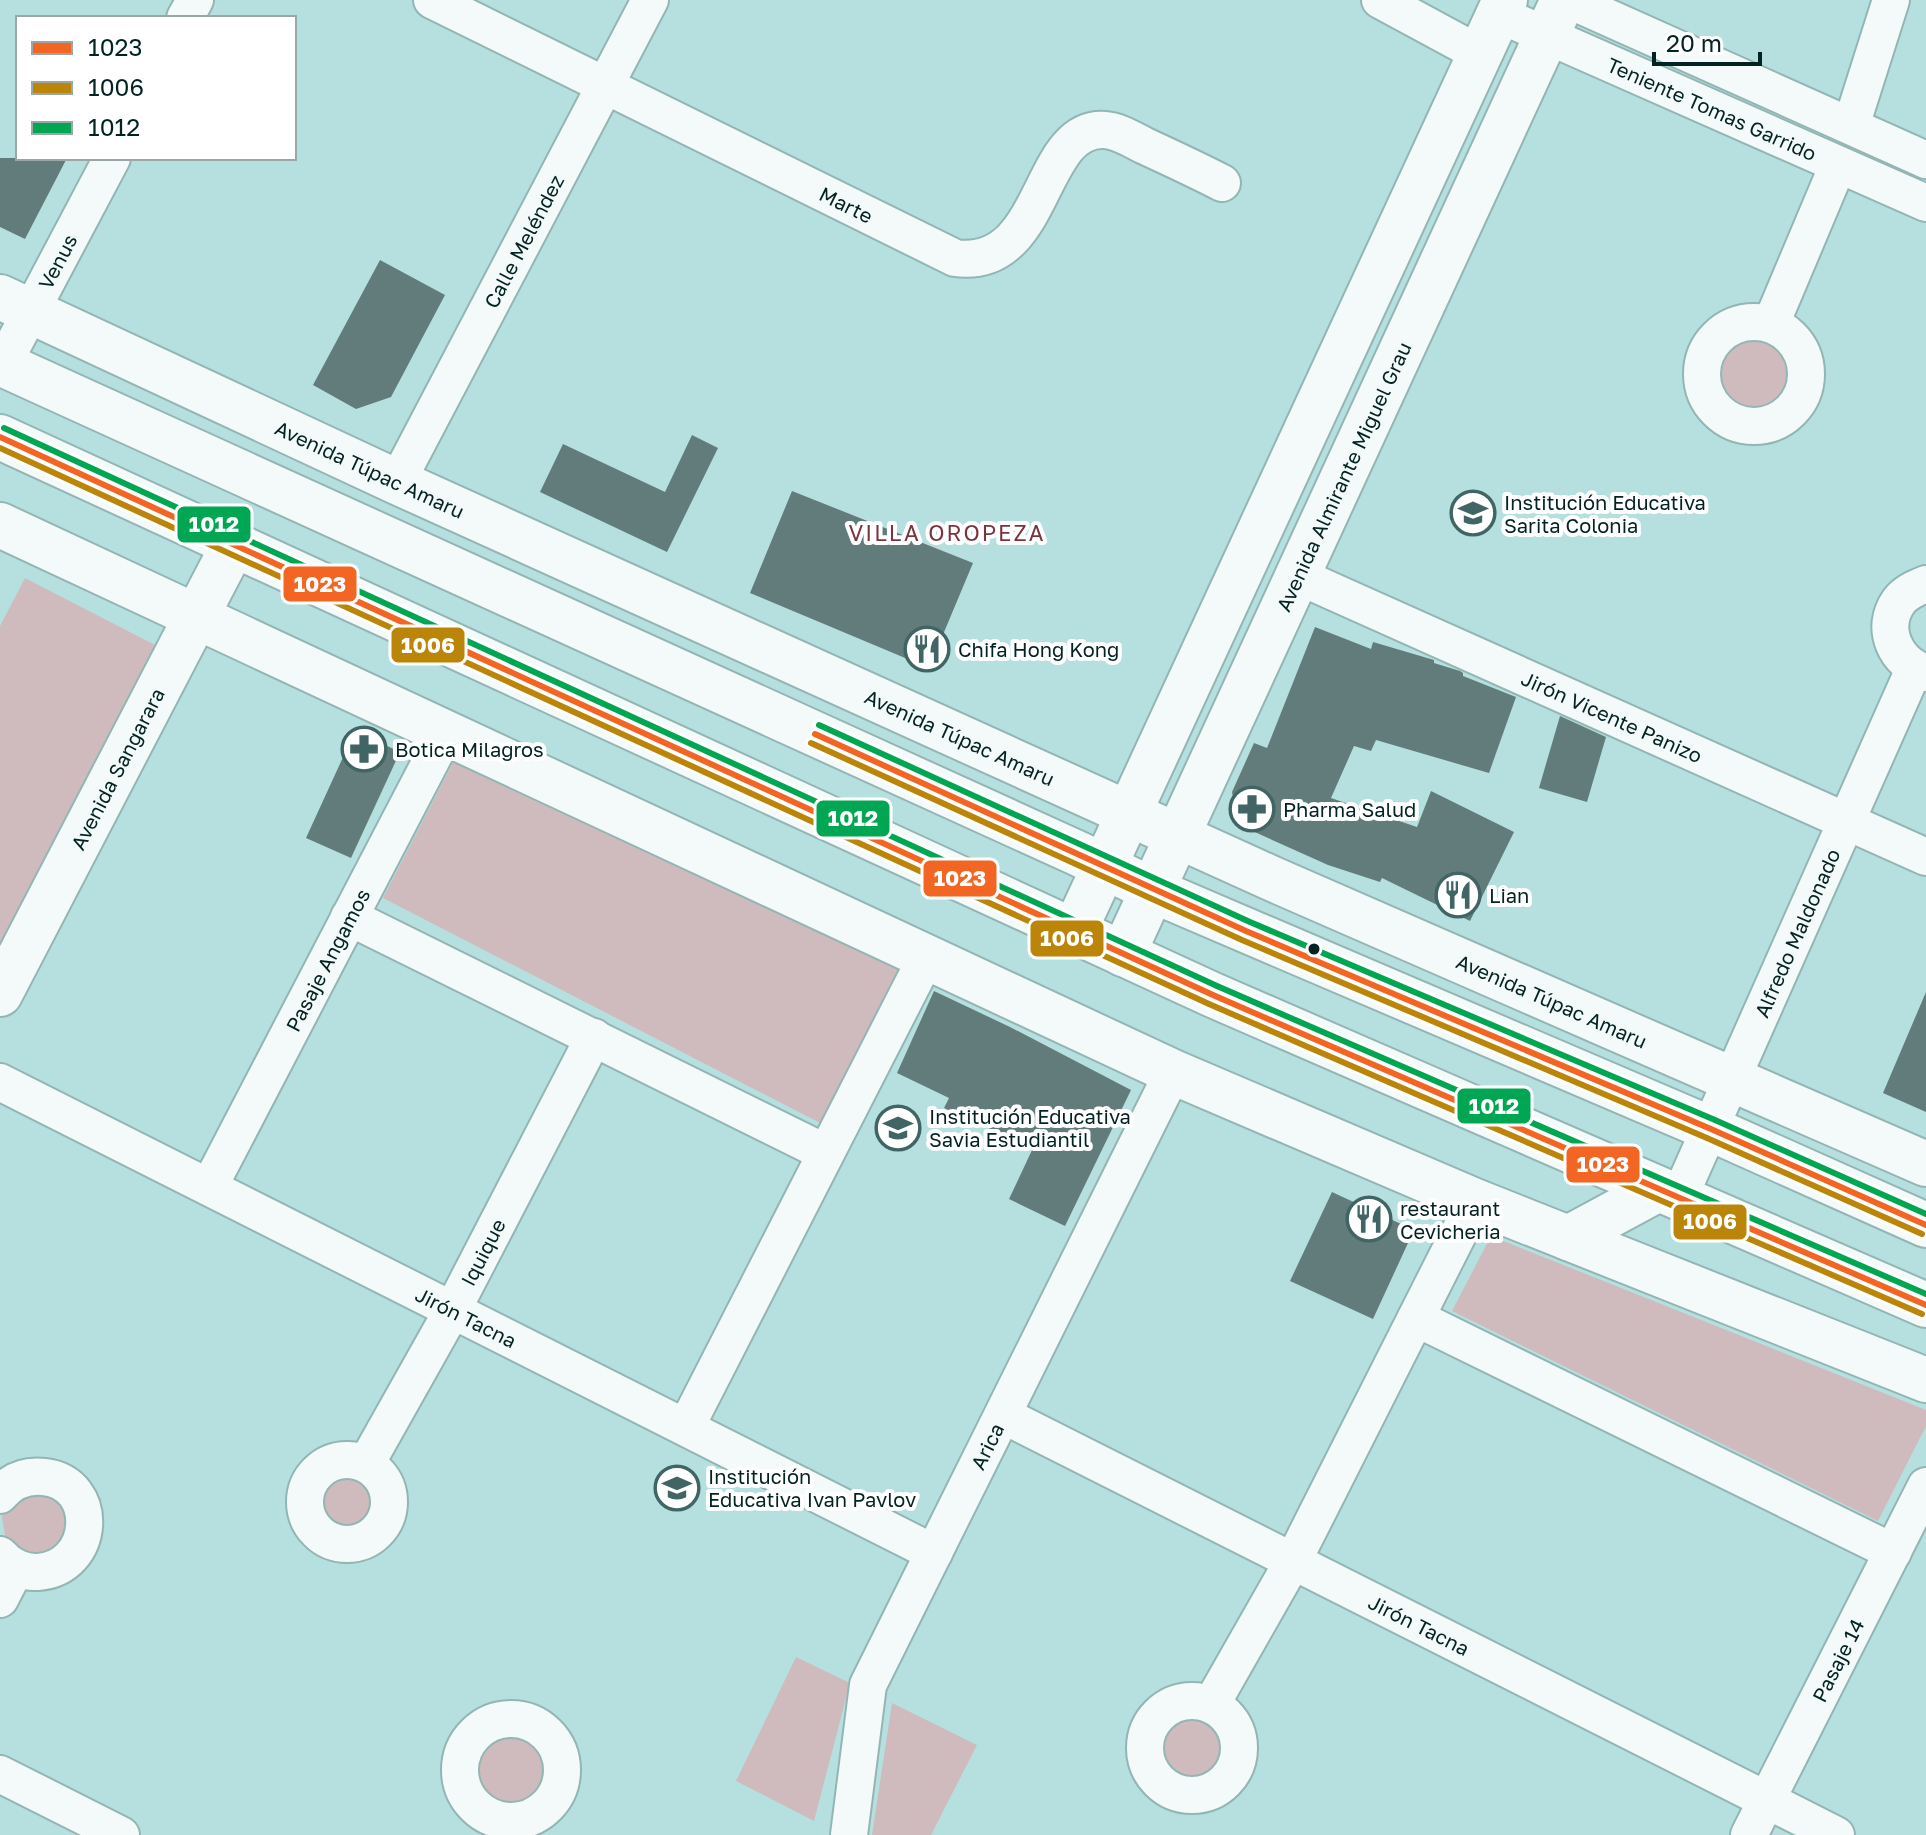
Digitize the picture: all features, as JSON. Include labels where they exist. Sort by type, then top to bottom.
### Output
[{"type":"main road","points":[[1074,932],[1502,7]]},
{"type":"main road","name":"Avenida Almirante Miguel Grau","points":[[1123,954],[1560,12]]},
{"type":"main road","name":"Avenida Túpac Amaru","points":[[16,304],[397,482],[1177,835],[1926,1164]]},
{"type":"main road","points":[[2,364],[1152,890],[1711,1129],[1926,1225]]},
{"type":"main road","points":[[0,437],[1074,932],[1926,1305]]},
{"type":"main road","points":[[5,540],[195,618],[446,732],[1173,1072],[1475,1201],[1926,1380]]},
{"type":"main road","name":"Avenida Sangarara","points":[[0,994],[234,544]]},
{"type":"main road","points":[[1568,1238],[1668,1194]]},
{"type":"street","name":"Marte","points":[[432,0],[955,258],[978,259],[991,255],[1013,240],[1067,149],[1082,134],[1092,131],[1114,131],[1222,183]]},
{"type":"street","name":"Calle Meléndez","points":[[397,482],[650,0]]},
{"type":"street","points":[[1380,0],[1480,54]]},
{"type":"street","points":[[1851,126],[1891,0]]},
{"type":"street","name":"Teniente Tomas Garrido","points":[[1502,7],[1560,12],[1851,126],[1926,160]]},
{"type":"street","name":"Teniente Tomas Garrido","points":[[1560,12],[1838,165],[1926,203]]},
{"type":"street","name":"Venus","points":[[2,364],[16,304],[111,160]]},
{"type":"street","points":[[1771,324],[1838,165]]},
{"type":"street","name":"Jirón Vicente Panizo","points":[[1298,576],[1926,857]]},
{"type":"street","name":"Alfredo Maldonado","points":[[1668,1194],[1711,1129],[1848,820],[1920,671],[1902,659],[1890,631],[1900,601],[1911,590],[1926,584]]},
{"type":"street","name":"Pasaje Angamos","points":[[209,1187],[446,732]]},
{"type":"street","points":[[349,917],[826,1153]]},
{"type":"street","points":[[686,1427],[927,956]]},
{"type":"street","name":"Iquique","points":[[366,1464],[452,1311],[594,1037]]},
{"type":"street","name":"Arica","points":[[849,1835],[868,1685],[1173,1072]]},
{"type":"street","name":"Jirón Tacna","points":[[0,1082],[934,1553]]},
{"type":"street","points":[[1211,1705],[1293,1561],[1475,1201]]},
{"type":"street","points":[[1416,1318],[1893,1552]]},
{"type":"street","name":"Jirón Tacna","points":[[1003,1415],[1836,1835]]},
{"type":"street","points":[[0,1495],[19,1479],[34,1476],[50,1478],[65,1485],[76,1496],[83,1510],[85,1526],[82,1541],[74,1555],[62,1566],[47,1571],[5,1574]]},
{"type":"street","name":"Pasaje 14","points":[[1749,1835],[1926,1486]]},
{"type":"street","points":[[0,1774],[121,1835]]},
{"type":"shaded area","points":[[1754,331],[1778,338],[1790,350],[1797,374],[1790,398],[1778,410],[1754,417],[1730,410],[1718,398],[1711,374],[1718,350],[1730,338]]},
{"type":"shaded area","points":[[25,578],[155,645],[0,946],[0,626]]},
{"type":"shaded area","points":[[461,747],[912,956],[822,1124],[383,898]]},
{"type":"shaded area","points":[[1491,1236],[1926,1410],[1926,1426],[1878,1521],[1452,1311]]},
{"type":"shaded area","points":[[346,1470],[358,1472],[369,1479],[376,1490],[376,1514],[369,1525],[358,1532],[346,1534],[334,1532],[323,1525],[316,1514],[314,1502],[316,1490],[323,1479],[334,1472]]},
{"type":"shaded area","points":[[42,1488],[67,1508],[65,1541],[48,1556],[24,1555],[6,1541],[2,1518],[5,1507]]},
{"type":"shaded area","points":[[796,1657],[850,1683],[814,1821],[736,1781]]},
{"type":"shaded area","points":[[892,1703],[977,1745],[931,1835],[872,1835]]},
{"type":"shaded area","points":[[1189,1712],[1209,1718],[1219,1728],[1225,1748],[1219,1768],[1209,1778],[1189,1784],[1169,1778],[1159,1768],[1153,1748],[1159,1728],[1169,1718]]},
{"type":"shaded area","points":[[510,1734],[529,1740],[539,1750],[545,1769],[539,1788],[529,1798],[510,1804],[491,1798],[481,1788],[475,1769],[481,1750],[491,1740]]},
{"type":"building","points":[[0,158],[66,160],[25,239],[0,227]]},
{"type":"building","points":[[380,260],[445,295],[391,397],[356,409],[313,385]]},
{"type":"building","points":[[692,435],[718,448],[667,552],[540,492],[563,444],[665,492]]},
{"type":"building","points":[[792,491],[973,563],[929,668],[750,593]]},
{"type":"building","points":[[1315,627],[1371,649],[1373,642],[1434,660],[1434,663],[1460,671],[1463,676],[1516,697],[1489,773],[1376,740],[1371,751],[1354,746],[1331,798],[1417,827],[1431,791],[1514,832],[1470,921],[1382,878],[1380,882],[1328,865],[1239,825],[1232,792],[1254,743],[1267,748]]},
{"type":"building","points":[[1560,716],[1606,737],[1587,802],[1539,788]]},
{"type":"building","points":[[355,731],[400,752],[351,858],[306,838]]},
{"type":"building","points":[[934,991],[1131,1090],[1065,1226],[1009,1199],[1033,1148],[944,1108],[949,1098],[897,1073]]},
{"type":"building","points":[[1926,992],[1926,1112],[1883,1093]]},
{"type":"building","points":[[1332,1192],[1414,1230],[1373,1319],[1290,1281]]},
{"type":"transit line","name":"1012","points":[[4,428],[1217,986],[1926,1294]]},
{"type":"transit line","name":"1023","points":[[0,437],[1213,995],[1926,1305]]},
{"type":"transit line","name":"1006","points":[[0,448],[1209,1004],[1922,1314]]},
{"type":"transit line","name":"1012","points":[[819,725],[1250,922],[1715,1120],[1926,1214]]},
{"type":"transit line","name":"1023","points":[[815,734],[1246,931],[1711,1129],[1926,1225]]},
{"type":"transit line","name":"1006","points":[[811,743],[1242,940],[1707,1138],[1922,1234]]},
{"type":"place","name":"Institución Educativa Sarita Colonia","points":[[1473,513]]},
{"type":"place","name":"Chifa Hong Kong","points":[[927,649]]},
{"type":"place","name":"Botica Milagros","points":[[364,749]]},
{"type":"place","name":"Pharma Salud","points":[[1252,809]]},
{"type":"place","name":"Lian","points":[[1458,895]]},
{"type":"place","name":"Institución Educativa Savia Estudiantil","points":[[898,1128]]},
{"type":"place","name":"restaurant Cevicheria","points":[[1369,1219]]},
{"type":"place","name":"Institución Educativa Ivan Pavlov","points":[[677,1488]]},
{"type":"district","name":"VILLA OROPEZA","points":[[947,532]]}]
